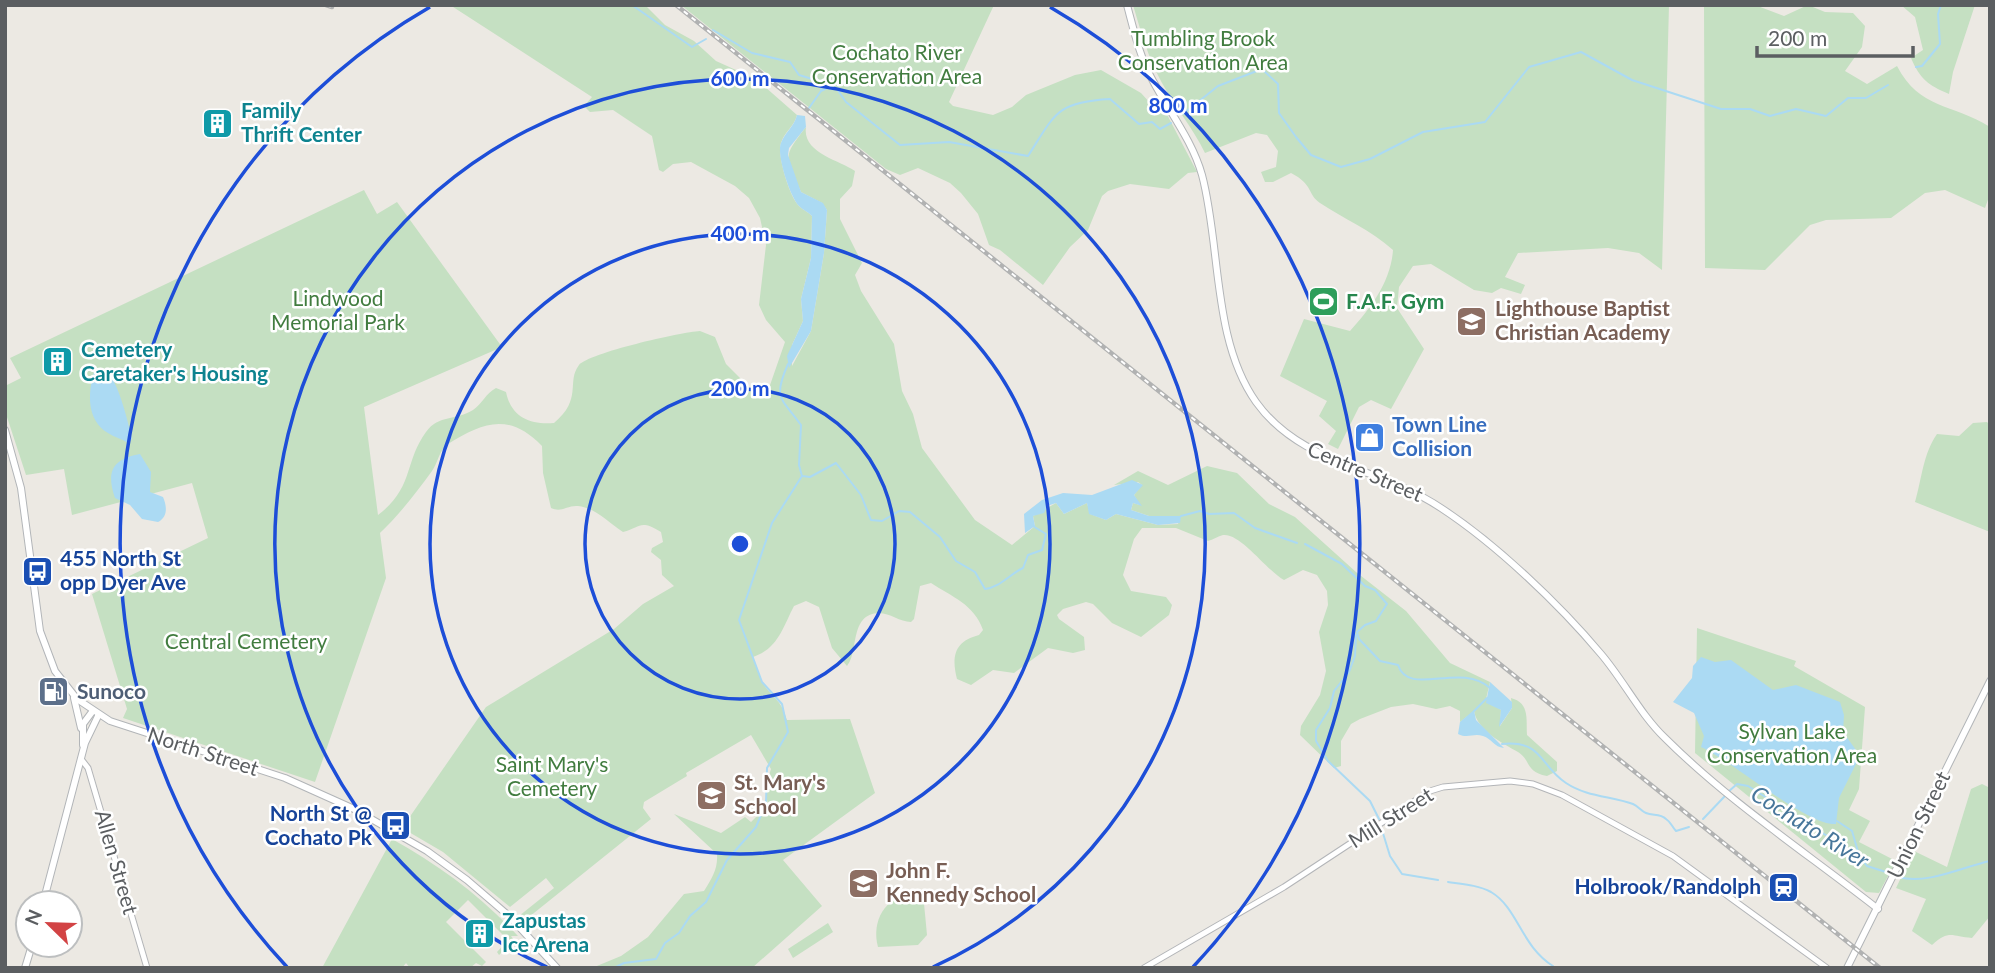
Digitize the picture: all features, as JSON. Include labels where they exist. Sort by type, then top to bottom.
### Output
[{"type":"main road","name":"Centre Street","points":[[1127,5],[1146,67],[1198,162],[1206,194],[1231,348],[1242,379],[1259,406],[1280,429],[1303,446],[1411,489],[1476,534],[1580,631],[1662,736],[1733,796],[1878,909]]},
{"type":"main road","name":"North Street","points":[[5,430],[21,488],[40,631],[53,667],[73,696],[95,714],[292,781],[352,808],[421,847],[462,876],[503,910],[557,968]]},
{"type":"main road","name":"Union Street","points":[[1847,968],[1990,681]]},
{"type":"main road","points":[[73,696],[82,731],[83,749]]},
{"type":"main road","points":[[82,731],[84,721],[95,714]]},
{"type":"main road","points":[[47,889],[83,749],[95,714]]},
{"type":"street","name":"Allen Street","points":[[81,760],[88,768],[147,968]]},
{"type":"street","name":"Mill Street","points":[[1144,968],[1284,887],[1430,791],[1443,787],[1510,781],[1547,788],[1643,837],[1720,888],[1827,968]]},
{"type":"green space","points":[[450,5],[645,5],[665,25],[694,41],[716,61],[756,79],[797,115],[782,139],[782,166],[795,201],[812,216],[811,258],[801,299],[803,321],[792,345],[792,366],[811,331],[824,253],[827,210],[822,203],[801,192],[789,164],[789,152],[806,127],[806,136],[816,149],[855,171],[852,186],[840,199],[840,219],[862,263],[855,275],[861,291],[894,344],[902,391],[913,414],[922,448],[975,520],[1012,545],[1035,526],[1033,516],[1056,503],[1064,514],[1087,503],[1090,514],[1106,520],[1116,514],[1158,525],[1178,524],[1180,516],[1149,516],[1131,510],[1133,503],[1140,505],[1134,495],[1142,485],[1138,482],[1114,485],[1138,471],[1168,485],[1207,466],[1237,473],[1269,504],[1295,517],[1356,572],[1406,611],[1450,663],[1490,682],[1486,699],[1501,710],[1500,726],[1512,708],[1511,698],[1517,700],[1526,712],[1527,735],[1557,762],[1557,771],[1547,776],[1535,772],[1522,755],[1480,725],[1474,711],[1460,722],[1460,711],[1450,706],[1436,709],[1413,704],[1391,707],[1351,724],[1341,741],[1341,766],[1334,768],[1300,735],[1301,726],[1320,695],[1326,671],[1319,632],[1328,605],[1327,591],[1317,575],[1303,570],[1284,580],[1230,536],[1223,535],[1208,541],[1176,528],[1142,528],[1134,539],[1123,575],[1131,591],[1166,597],[1172,605],[1169,615],[1141,637],[1112,623],[1093,604],[1086,602],[1063,609],[1057,615],[1059,619],[1084,637],[1085,650],[1073,653],[1048,648],[1014,673],[993,670],[971,685],[957,679],[955,657],[960,645],[983,630],[968,607],[931,583],[920,586],[914,619],[911,622],[879,613],[863,620],[847,666],[832,648],[819,607],[806,601],[794,606],[774,643],[753,657],[759,675],[780,704],[787,720],[850,719],[875,793],[783,860],[822,906],[752,968],[592,968],[621,956],[648,937],[684,894],[704,891],[712,878],[717,854],[674,814],[721,833],[745,817],[751,822],[768,805],[765,788],[771,769],[751,735],[686,773],[687,776],[644,802],[643,808],[651,819],[524,921],[519,916],[554,888],[546,878],[510,907],[443,852],[402,828],[486,707],[614,629],[643,604],[674,586],[662,575],[661,560],[651,552],[652,548],[663,542],[661,532],[644,525],[623,532],[585,507],[574,506],[558,510],[551,508],[543,473],[542,446],[518,428],[496,424],[473,430],[445,447],[420,487],[380,533],[386,578],[315,782],[123,718],[127,709],[92,594],[208,538],[192,483],[72,515],[64,469],[26,475],[5,411],[5,386],[21,378],[10,358],[364,190],[377,214],[397,202],[502,347],[364,407],[378,515],[398,495],[419,443],[431,426],[473,410],[496,388],[506,392],[512,408],[523,418],[537,423],[554,423],[563,414],[571,399],[575,371],[586,360],[636,344],[700,331],[715,337],[726,364],[753,391],[765,392],[769,388],[785,342],[766,320],[759,305],[766,245],[760,218],[749,198],[735,186],[691,162],[673,164],[663,172],[659,170],[652,136],[613,110],[590,112],[584,106],[592,97]]},
{"type":"green space","name":"Cochato River Conservation Area","points":[[681,5],[994,5],[949,102],[953,106],[993,115],[1012,107],[1026,95],[1075,75],[1101,70],[1141,93],[1151,104],[1161,103],[1197,172],[1188,173],[1169,189],[1130,184],[1108,191],[1102,196],[1088,230],[1070,247],[1043,285],[1000,250],[989,245],[978,214],[950,183],[918,168],[900,175],[886,169]]},
{"type":"green space","name":"Tumbling Brook Conservation Area","points":[[1133,5],[1669,5],[1662,270],[1639,253],[1608,248],[1518,253],[1505,277],[1525,285],[1521,294],[1501,288],[1492,293],[1474,290],[1431,264],[1413,266],[1399,287],[1397,308],[1424,349],[1391,409],[1371,400],[1359,407],[1338,449],[1328,444],[1336,431],[1319,416],[1327,401],[1280,376],[1304,319],[1350,331],[1379,294],[1393,250],[1320,203],[1307,185],[1291,173],[1273,182],[1265,182],[1261,172],[1276,167],[1278,151],[1267,135],[1256,133],[1205,153],[1157,74]]},
{"type":"green space","points":[[1704,5],[1755,5],[1784,16],[1808,5],[1825,12],[1853,13],[1865,26],[1862,47],[1845,71],[1867,84],[1897,66],[1916,91],[1990,127],[1990,194],[1985,208],[1945,190],[1925,193],[1891,218],[1826,220],[1810,225],[1765,270],[1705,268]]},
{"type":"green space","points":[[1901,5],[1975,5],[1953,72],[1949,94],[1926,81],[1914,65],[1911,58],[1923,50],[1915,17]]},
{"type":"green space","points":[[1987,422],[1990,425],[1990,532],[1915,502],[1926,458],[1937,434],[1959,436],[1973,423]]},
{"type":"green space","name":"Sylvan Lake Conservation Area","points":[[1697,628],[1796,661],[1794,666],[1865,707],[1859,789],[1849,810],[1870,821],[1859,842],[1896,861],[1879,893],[1866,892],[1695,753]]},
{"type":"green space","points":[[1982,784],[1990,788],[1990,916],[1972,938],[1947,935],[1932,945],[1912,931],[1926,899],[1896,888],[1914,851],[1947,867],[1971,789]]},
{"type":"green space","points":[[392,839],[459,882],[518,936],[511,936],[514,940],[499,955],[497,952],[508,940],[468,900],[446,922],[486,962],[482,966],[476,963],[470,968],[410,968],[406,963],[402,968],[322,968]]},
{"type":"green space","points":[[912,893],[923,893],[927,935],[918,945],[878,947],[877,928],[882,912],[894,899]]},
{"type":"green space","points":[[828,923],[833,932],[793,958],[788,949]]},
{"type":"water","points":[[797,115],[805,116],[806,127],[789,148],[788,155],[801,192],[823,203],[827,210],[824,253],[811,331],[789,368],[787,356],[803,321],[801,299],[811,258],[812,216],[795,201],[780,156],[781,143]]},
{"type":"water","points":[[104,369],[114,381],[122,401],[132,439],[128,443],[101,427],[92,413],[90,397],[94,372]]},
{"type":"water","points":[[140,454],[151,472],[150,492],[163,497],[165,504],[165,514],[158,522],[142,519],[130,505],[115,498],[112,489],[112,474],[117,463]]},
{"type":"water","points":[[1132,480],[1143,485],[1134,495],[1142,506],[1133,503],[1131,510],[1149,516],[1181,516],[1180,523],[1158,525],[1116,514],[1106,520],[1089,514],[1087,503],[1064,514],[1056,503],[1047,506],[1044,513],[1033,516],[1035,526],[1025,533],[1024,514],[1042,500],[1063,493],[1092,495]]},
{"type":"water","points":[[1701,657],[1715,662],[1731,660],[1773,690],[1796,685],[1840,702],[1844,715],[1843,732],[1856,750],[1856,764],[1839,798],[1836,824],[1807,815],[1701,747],[1704,736],[1694,713],[1673,702],[1692,678],[1693,666]]},
{"type":"water","points":[[1490,682],[1512,702],[1512,708],[1499,727],[1501,710],[1486,703]]},
{"type":"water","points":[[1474,710],[1476,720],[1504,748],[1483,736],[1458,734],[1460,722]]},
{"type":"waterway","name":"Cochato River","points":[[632,5],[692,47],[706,39]]},
{"type":"waterway","points":[[1916,67],[1922,66],[1940,44],[1938,14],[1941,5]]},
{"type":"waterway","name":"Cochato River","points":[[713,30],[752,53],[790,62],[799,75],[822,82],[821,91],[809,108]]},
{"type":"waterway","points":[[1183,114],[1218,86],[1262,69],[1278,84],[1279,113],[1296,137],[1311,155],[1341,167],[1370,159],[1423,132],[1485,122],[1529,67],[1581,52],[1632,80],[1721,109],[1750,109],[1770,116],[1796,109],[1826,116],[1848,98],[1866,98],[1888,85]]},
{"type":"waterway","points":[[821,91],[827,88],[837,89],[846,102],[900,145],[949,142],[1028,156],[1052,120],[1067,107],[1110,99],[1139,124],[1152,122],[1160,129],[1171,123]]},
{"type":"waterway","name":"Cochato River","points":[[788,364],[780,392],[784,403],[801,425],[799,465],[802,476],[810,477],[836,463],[861,495],[871,520],[882,521],[899,511],[910,512],[940,537],[956,561],[975,572],[985,589],[995,586],[1023,568],[1028,555],[1042,550],[1046,534],[1033,526]]},
{"type":"waterway","points":[[614,968],[624,963],[656,959],[665,943],[679,933],[690,916],[706,902],[727,860],[756,827],[766,803],[767,768],[788,732],[782,704],[762,682],[739,620],[772,523],[802,476]]},
{"type":"waterway","name":"Cochato River","points":[[1181,516],[1200,511],[1209,514],[1234,513],[1255,528],[1297,543]]},
{"type":"waterway","name":"Cochato River","points":[[1305,544],[1342,564],[1365,586],[1375,590],[1387,604],[1376,621],[1357,632],[1359,639],[1380,661],[1398,665],[1404,674],[1413,679],[1465,678],[1490,688]]},
{"type":"waterway","points":[[1356,635],[1355,656],[1349,672],[1334,691],[1330,708],[1316,730],[1316,741],[1328,761],[1370,801],[1379,819]]},
{"type":"waterway","name":"Cochato River","points":[[1474,711],[1487,698]]},
{"type":"waterway","name":"Cochato River","points":[[1502,744],[1526,746],[1533,750],[1557,776],[1574,788],[1633,804],[1646,813],[1661,816],[1676,831],[1689,827]]},
{"type":"waterway","name":"Cochato River","points":[[1728,792],[1737,784],[1748,786],[1859,856],[1867,866],[1889,873]]},
{"type":"waterway","name":"Cochato River","points":[[1703,819],[1725,796]]},
{"type":"waterway","points":[[1837,821],[1852,831],[1859,855]]},
{"type":"waterway","points":[[1382,830],[1390,856],[1402,874],[1438,880]]},
{"type":"waterway","name":"Cochato River","points":[[1898,877],[1933,877],[1990,861]]},
{"type":"waterway","points":[[1448,882],[1481,888],[1500,899],[1526,938],[1542,958],[1553,966]]},
{"type":"railway","points":[[326,5],[332,7]]},
{"type":"railway","points":[[676,5],[1880,968]]},
{"type":"place","name":"Family Thrift Center","points":[[218,123]]},
{"type":"place","name":"F.A.F. Gym","points":[[1323,302]]},
{"type":"place","name":"Lighthouse Baptist Christian Academy","points":[[1472,321]]},
{"type":"place","name":"Cemetery Caretaker's Housing","points":[[58,362]]},
{"type":"place","name":"Town Line Collision","points":[[1369,437]]},
{"type":"place","name":"455 North St opp Dyer Ave","points":[[37,571]]},
{"type":"place","name":"Sunoco","points":[[54,692]]},
{"type":"place","name":"St. Mary's School","points":[[711,795]]},
{"type":"place","name":"North St @ Cochato Pk","points":[[395,826]]},
{"type":"place","name":"John F. Kennedy School","points":[[863,883]]},
{"type":"place","name":"Holbrook/Randolph","points":[[1784,887]]},
{"type":"place","name":"Zapustas Ice Arena","points":[[479,933]]},
{"type":"park label","name":"Lindwood Memorial Park","points":[[338,311]]},
{"type":"park label","name":"Central Cemetery","points":[[246,642]]},
{"type":"park label","name":"Saint Mary's Cemetery","points":[[552,777]]}]
